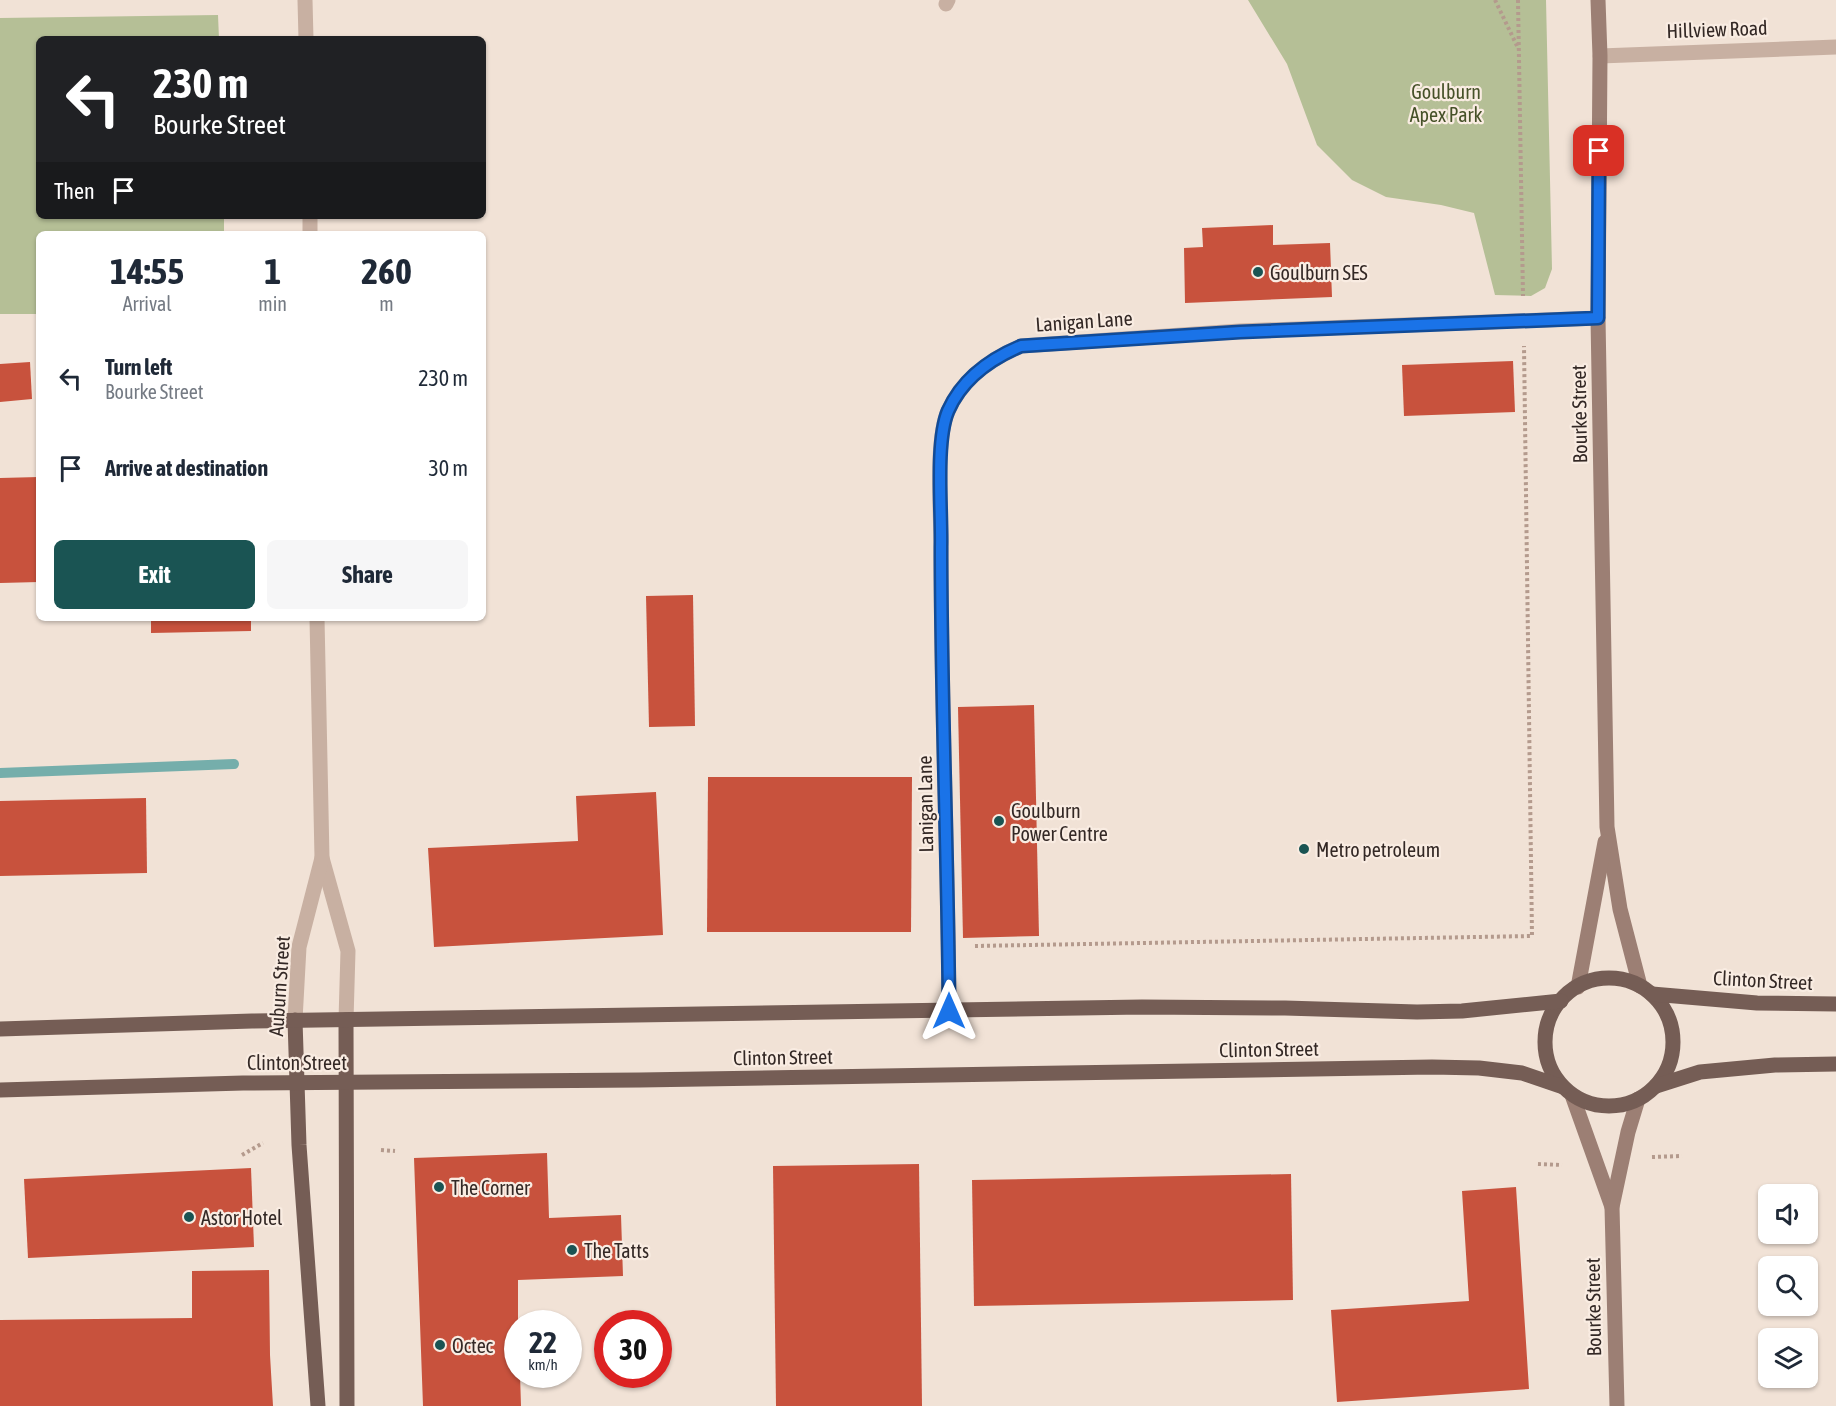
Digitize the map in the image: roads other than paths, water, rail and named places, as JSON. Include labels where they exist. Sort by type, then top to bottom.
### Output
[{"type":"main road","points":[[1656,1086],[1666,1072],[1672,1056],[1673,1039],[1670,1023],[1663,1007],[1646,990],[1628,981],[1602,978],[1589,981],[1561,1000],[1546,1029],[1545,1045],[1550,1067],[1568,1091],[1593,1105],[1627,1104],[1656,1086],[1700,1072],[1775,1065],[1836,1064]]},
{"type":"main road","name":"Clinton Street","points":[[1646,990],[1757,1004],[1836,1004]]},
{"type":"main road","name":"Clinton Street","points":[[0,1029],[295,1020],[1142,1007],[1428,1012],[1462,1011],[1561,1000]]},
{"type":"main road","name":"Auburn Street","points":[[295,1020],[296,1084],[318,1406]]},
{"type":"main road","name":"Auburn Street","points":[[346,1020],[347,1406]]},
{"type":"main road","name":"Clinton Street","points":[[0,1090],[243,1083],[664,1080],[1432,1067],[1479,1068],[1522,1073],[1568,1091]]},
{"type":"street","points":[[306,0],[306,36]]},
{"type":"street","name":"Bourke Street","points":[[1598,0],[1600,56],[1598,318],[1607,827],[1620,909],[1646,990]]},
{"type":"street","name":"Hillview Road","points":[[1600,56],[1836,47]]},
{"type":"street","name":"Lanigan Lane","points":[[949,1011],[941,568],[942,439],[948,412],[961,389],[978,370],[999,356],[1021,346],[1240,332],[1598,318]]},
{"type":"street","name":"Auburn Street","points":[[317,621],[322,858],[348,951],[346,1020]]},
{"type":"street","name":"Bourke Street","points":[[1578,987],[1607,827]]},
{"type":"street","name":"Auburn Street","points":[[295,1020],[299,947],[322,858]]},
{"type":"street","name":"Bourke Street","points":[[1568,1091],[1612,1207]]},
{"type":"street","name":"Bourke Street","points":[[1617,1406],[1612,1207],[1628,1132],[1638,1099]]},
{"type":"waterway","points":[[0,773],[234,764]]},
{"type":"place","name":"Goulburn SES","points":[[1258,272]]},
{"type":"place","name":"Goulburn Power Centre","points":[[999,821]]},
{"type":"place","name":"Metro petroleum","points":[[1304,849]]},
{"type":"place","name":"The Corner","points":[[439,1187]]},
{"type":"place","name":"Astor Hotel","points":[[189,1217]]},
{"type":"place","name":"The Tatts","points":[[572,1250]]},
{"type":"place","name":"Octec","points":[[440,1345]]},
{"type":"park label","name":"Goulburn Apex Park","points":[[1446,102]]}]
